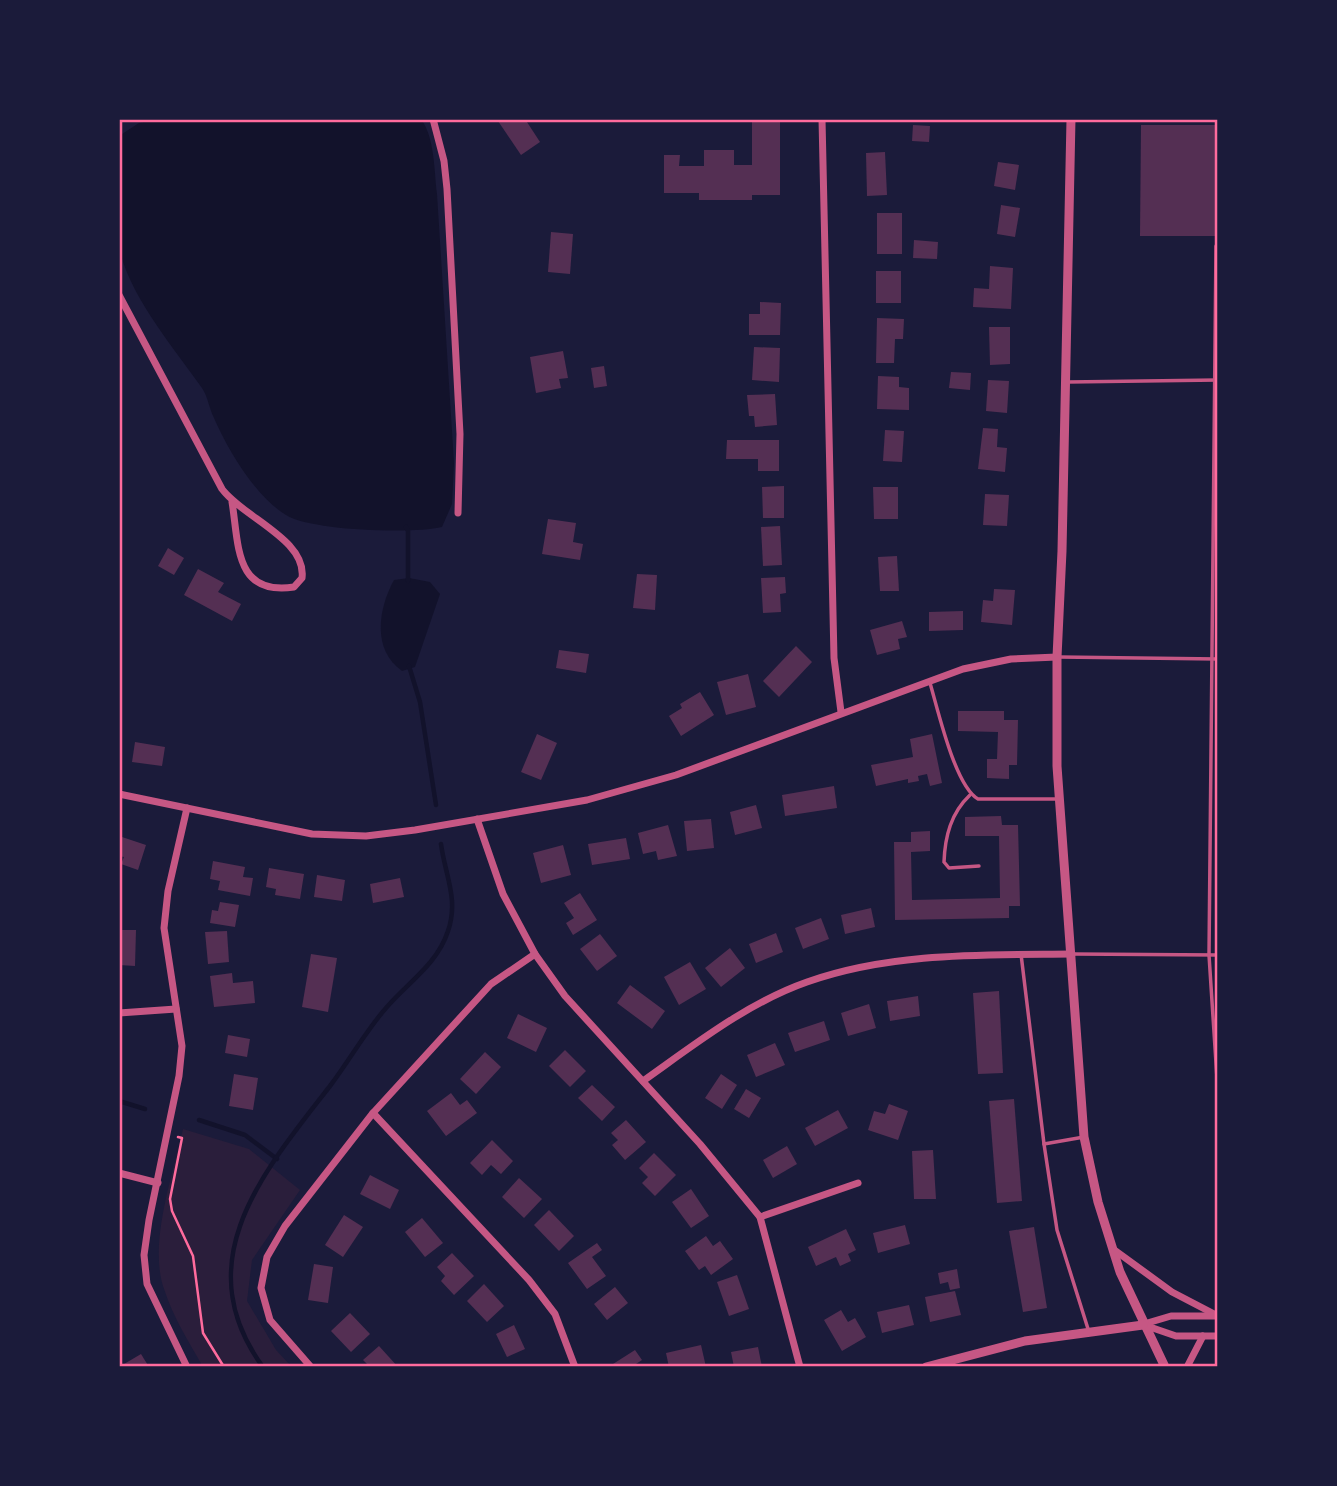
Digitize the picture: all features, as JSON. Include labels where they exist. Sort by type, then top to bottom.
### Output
[{"type":"street","points":[[433,119],[444,161],[447,189],[461,466],[458,513]]},
{"type":"street","points":[[822,119],[834,659],[841,712]]},
{"type":"street","points":[[1071,119],[1057,657],[1060,799],[1084,1136],[1098,1202],[1113,1249],[1143,1325],[1164,1367]]},
{"type":"street","points":[[119,295],[232,502],[242,566],[254,580],[264,585],[294,587],[302,578],[300,556],[289,544],[232,502]]},
{"type":"street","points":[[119,794],[312,834],[366,836],[587,800],[676,775],[963,669],[1011,659],[1057,657]]},
{"type":"street","points":[[187,808],[168,891],[164,928],[182,1046],[168,1135],[144,1255],[148,1284],[165,1327],[187,1367]]},
{"type":"street","points":[[477,819],[503,894],[535,954],[573,1005],[700,1144],[760,1217],[788,1310],[800,1367]]},
{"type":"street","points":[[311,1367],[270,1320],[261,1288],[267,1257],[293,1216],[373,1113],[491,984],[535,954]]},
{"type":"street","points":[[643,1081],[708,1035],[758,1005],[806,982],[865,965],[941,956],[1072,954]]},
{"type":"street","points":[[119,1013],[176,1009]]},
{"type":"street","points":[[373,1113],[529,1280],[555,1314],[575,1367]]},
{"type":"street","points":[[119,1173],[158,1183]]},
{"type":"street","points":[[760,1217],[858,1183]]},
{"type":"street","points":[[1113,1249],[1172,1292],[1218,1316]]},
{"type":"street","points":[[926,1367],[1025,1341],[1143,1325],[1171,1316],[1218,1316]]},
{"type":"street","points":[[1143,1325],[1175,1336],[1218,1336]]},
{"type":"street","points":[[1187,1367],[1203,1336]]},
{"type":"lane","points":[[1216,246],[1209,955],[1218,1094]]},
{"type":"lane","points":[[1066,382],[1216,380]]},
{"type":"lane","points":[[1057,657],[1218,659]]},
{"type":"lane","points":[[930,681],[950,747],[970,795],[978,799],[1060,799]]},
{"type":"lane","points":[[970,795],[954,815],[945,842],[944,862],[949,868],[979,866]]},
{"type":"lane","points":[[1021,954],[1057,1230],[1089,1332]]},
{"type":"lane","points":[[1072,954],[1218,955]]},
{"type":"lane","points":[[1044,1144],[1084,1136]]},
{"type":"path","points":[[168,1135],[182,1138],[170,1199],[172,1211],[193,1256],[203,1333],[224,1367]]},
{"type":"shaded area","points":[[158,119],[421,119],[431,145],[437,194],[454,463],[452,504],[442,527],[362,530],[317,525],[286,515],[253,484],[220,431],[202,388],[143,303],[119,248],[119,136],[139,123]]},
{"type":"shaded area","points":[[409,578],[430,582],[440,594],[415,667],[402,671],[386,652],[381,628],[384,604],[394,580]]},
{"type":"shaded area","points":[[183,1129],[249,1149],[300,1190],[252,1260],[247,1301],[276,1350],[292,1367],[203,1367],[172,1309],[160,1271],[160,1231]]},
{"type":"building","points":[[525,119],[540,142],[521,155],[498,121]]},
{"type":"building","points":[[752,119],[780,119],[780,195],[752,195],[752,200],[699,200],[699,193],[664,193],[664,155],[680,155],[679,166],[704,166],[704,150],[734,150],[734,165],[752,165]]},
{"type":"building","points":[[913,125],[930,126],[929,142],[912,141]]},
{"type":"building","points":[[1141,125],[1218,125],[1218,236],[1140,236]]},
{"type":"building","points":[[885,152],[887,195],[867,196],[866,153]]},
{"type":"building","points":[[998,162],[1019,165],[1015,190],[994,186]]},
{"type":"building","points":[[1001,205],[1020,208],[1015,237],[997,234]]},
{"type":"building","points":[[877,213],[902,213],[902,254],[877,254]]},
{"type":"building","points":[[551,232],[573,234],[570,274],[548,272]]},
{"type":"building","points":[[914,240],[938,242],[937,259],[913,258]]},
{"type":"building","points":[[990,266],[1013,268],[1011,309],[973,307],[974,288],[989,289]]},
{"type":"building","points":[[876,271],[901,271],[901,303],[876,303]]},
{"type":"building","points":[[760,302],[781,303],[780,335],[749,335],[749,314],[760,314]]},
{"type":"building","points":[[877,318],[904,319],[903,339],[895,339],[894,363],[876,363]]},
{"type":"building","points":[[989,327],[1010,327],[1010,364],[990,365]]},
{"type":"building","points":[[754,347],[780,348],[779,382],[752,380]]},
{"type":"building","points":[[563,351],[568,378],[559,379],[561,388],[536,393],[530,357]]},
{"type":"building","points":[[604,366],[607,386],[594,388],[591,368]]},
{"type":"building","points":[[951,372],[971,373],[970,390],[949,388]]},
{"type":"building","points":[[878,376],[899,377],[899,387],[909,388],[909,410],[877,409]]},
{"type":"building","points":[[988,380],[1009,381],[1007,413],[986,411]]},
{"type":"building","points":[[775,394],[777,425],[755,427],[754,416],[749,416],[747,395]]},
{"type":"building","points":[[983,428],[998,429],[997,447],[1007,448],[1005,472],[978,469]]},
{"type":"building","points":[[885,430],[904,431],[902,462],[883,461]]},
{"type":"building","points":[[727,440],[779,440],[779,471],[758,471],[758,459],[726,459]]},
{"type":"building","points":[[784,486],[784,518],[763,518],[762,487]]},
{"type":"building","points":[[873,487],[898,487],[898,519],[874,519]]},
{"type":"building","points":[[985,494],[1009,495],[1007,526],[983,525]]},
{"type":"building","points":[[548,519],[576,523],[573,542],[583,544],[580,560],[542,554]]},
{"type":"building","points":[[780,526],[782,565],[763,566],[761,527]]},
{"type":"building","points":[[168,548],[184,558],[174,575],[158,566]]},
{"type":"building","points":[[897,556],[899,591],[880,591],[878,557]]},
{"type":"building","points":[[198,569],[224,583],[218,592],[241,604],[232,621],[184,595]]},
{"type":"building","points":[[637,574],[657,575],[655,610],[633,608]]},
{"type":"building","points":[[785,577],[786,593],[780,594],[781,612],[763,613],[761,578]]},
{"type":"building","points":[[994,589],[1015,590],[1012,625],[981,622],[983,600],[993,601]]},
{"type":"building","points":[[963,611],[963,630],[929,631],[929,612]]},
{"type":"building","points":[[902,621],[907,637],[898,639],[900,649],[877,655],[870,630]]},
{"type":"building","points":[[796,646],[812,662],[779,697],[763,681]]},
{"type":"building","points":[[559,650],[589,654],[586,673],[556,668]]},
{"type":"building","points":[[748,674],[756,707],[726,715],[717,682]]},
{"type":"building","points":[[700,692],[714,715],[681,736],[669,716],[682,708],[680,704]]},
{"type":"building","points":[[958,711],[1004,711],[1004,720],[1018,720],[1017,765],[1009,765],[1009,779],[987,778],[987,759],[997,759],[998,732],[958,731]]},
{"type":"building","points":[[537,734],[557,743],[541,780],[521,772]]},
{"type":"building","points":[[932,734],[942,783],[930,786],[927,774],[918,776],[919,781],[908,783],[908,779],[876,786],[871,765],[913,757],[910,739]]},
{"type":"building","points":[[135,742],[165,747],[162,766],[132,762]]},
{"type":"building","points":[[834,786],[837,808],[785,816],[782,795]]},
{"type":"building","points":[[756,805],[762,828],[735,835],[730,812]]},
{"type":"building","points":[[1001,816],[1002,825],[1018,825],[1020,906],[1009,906],[1009,918],[895,920],[894,842],[911,842],[911,832],[930,831],[930,851],[911,852],[912,900],[1000,898],[999,836],[965,836],[965,817]]},
{"type":"building","points":[[711,819],[714,848],[687,851],[684,821]]},
{"type":"building","points":[[668,825],[677,856],[658,860],[656,851],[643,854],[638,833]]},
{"type":"building","points":[[119,836],[146,845],[138,870],[121,864],[124,857],[119,856]]},
{"type":"building","points":[[626,838],[630,859],[592,865],[588,844]]},
{"type":"building","points":[[563,845],[571,875],[541,883],[533,853]]},
{"type":"building","points":[[213,861],[245,867],[243,877],[253,878],[250,896],[218,890],[220,881],[210,879]]},
{"type":"building","points":[[269,868],[304,874],[300,899],[275,895],[276,889],[266,887]]},
{"type":"building","points":[[317,875],[345,880],[342,901],[314,897]]},
{"type":"building","points":[[400,878],[404,897],[373,903],[370,884]]},
{"type":"building","points":[[580,893],[597,920],[573,935],[566,923],[574,918],[564,903]]},
{"type":"building","points":[[220,902],[239,905],[235,927],[210,923],[212,910],[218,911]]},
{"type":"building","points":[[871,908],[875,927],[845,934],[841,915]]},
{"type":"building","points":[[821,918],[829,939],[803,949],[795,928]]},
{"type":"building","points":[[119,930],[136,930],[135,966],[119,965]]},
{"type":"building","points":[[227,931],[229,962],[208,964],[205,932]]},
{"type":"building","points":[[776,933],[783,952],[756,963],[749,944]]},
{"type":"building","points":[[600,934],[617,956],[597,971],[580,949]]},
{"type":"building","points":[[730,948],[745,968],[721,987],[705,968]]},
{"type":"building","points":[[311,954],[337,958],[328,1012],[302,1007]]},
{"type":"building","points":[[690,962],[706,989],[679,1005],[664,977]]},
{"type":"building","points":[[232,973],[233,983],[253,981],[255,1003],[214,1007],[210,976]]},
{"type":"building","points":[[630,985],[665,1011],[652,1029],[617,1003]]},
{"type":"building","points":[[999,991],[1003,1073],[978,1074],[973,993]]},
{"type":"building","points":[[918,996],[920,1016],[890,1021],[887,1001]]},
{"type":"building","points":[[869,1004],[876,1028],[848,1036],[841,1013]]},
{"type":"building","points":[[518,1014],[547,1028],[536,1052],[507,1038]]},
{"type":"building","points":[[824,1021],[830,1040],[795,1052],[788,1033]]},
{"type":"building","points":[[228,1035],[250,1039],[247,1057],[225,1053]]},
{"type":"building","points":[[775,1043],[785,1065],[756,1077],[747,1055]]},
{"type":"building","points":[[565,1050],[586,1071],[570,1087],[549,1066]]},
{"type":"building","points":[[485,1052],[501,1067],[476,1094],[460,1079]]},
{"type":"building","points":[[234,1074],[258,1078],[253,1110],[229,1106]]},
{"type":"building","points":[[721,1074],[737,1085],[722,1109],[705,1098]]},
{"type":"building","points":[[592,1085],[615,1107],[602,1121],[578,1098]]},
{"type":"building","points":[[746,1089],[761,1098],[749,1118],[734,1109]]},
{"type":"building","points":[[451,1093],[460,1105],[467,1100],[477,1113],[446,1136],[427,1111]]},
{"type":"building","points":[[1014,1099],[1022,1201],[997,1203],[989,1101]]},
{"type":"building","points":[[889,1104],[908,1111],[898,1140],[868,1130],[874,1111],[885,1114]]},
{"type":"building","points":[[838,1110],[848,1128],[815,1146],[805,1128]]},
{"type":"building","points":[[626,1120],[646,1142],[625,1160],[612,1145],[618,1140],[611,1133]]},
{"type":"building","points":[[492,1140],[513,1161],[501,1174],[491,1165],[482,1175],[470,1163]]},
{"type":"building","points":[[787,1146],[797,1164],[773,1178],[763,1160]]},
{"type":"building","points":[[933,1150],[936,1199],[914,1199],[912,1151]]},
{"type":"building","points":[[654,1153],[676,1175],[655,1196],[642,1183],[648,1177],[639,1168]]},
{"type":"building","points":[[370,1175],[399,1190],[390,1209],[360,1194]]},
{"type":"building","points":[[519,1178],[542,1199],[524,1218],[502,1197]]},
{"type":"building","points":[[691,1189],[709,1216],[691,1228],[672,1202]]},
{"type":"building","points":[[549,1210],[574,1236],[559,1251],[534,1225]]},
{"type":"building","points":[[344,1215],[363,1227],[343,1257],[325,1245]]},
{"type":"building","points":[[422,1218],[443,1243],[425,1257],[405,1232]]},
{"type":"building","points":[[905,1225],[910,1244],[878,1253],[873,1233]]},
{"type":"building","points":[[1034,1227],[1047,1308],[1023,1312],[1009,1231]]},
{"type":"building","points":[[846,1229],[856,1250],[848,1254],[851,1261],[840,1266],[836,1257],[816,1266],[808,1247]]},
{"type":"building","points":[[706,1236],[713,1246],[720,1241],[733,1259],[711,1275],[705,1266],[699,1270],[685,1251]]},
{"type":"building","points":[[597,1243],[602,1250],[592,1257],[606,1276],[587,1289],[568,1263]]},
{"type":"building","points":[[452,1253],[474,1276],[454,1295],[441,1281],[445,1276],[437,1267]]},
{"type":"building","points":[[314,1264],[333,1267],[328,1303],[308,1300]]},
{"type":"building","points":[[957,1269],[960,1288],[950,1290],[948,1282],[940,1284],[938,1273]]},
{"type":"building","points":[[737,1275],[749,1309],[729,1316],[717,1282]]},
{"type":"building","points":[[484,1284],[504,1306],[487,1322],[467,1301]]},
{"type":"building","points":[[615,1287],[628,1303],[607,1320],[594,1304]]},
{"type":"building","points":[[955,1291],[961,1315],[930,1322],[925,1297]]},
{"type":"building","points":[[909,1305],[914,1325],[882,1333],[877,1312]]},
{"type":"building","points":[[841,1310],[848,1322],[855,1318],[866,1337],[842,1351],[824,1320]]},
{"type":"building","points":[[350,1313],[370,1334],[351,1352],[331,1331]]},
{"type":"building","points":[[514,1325],[525,1349],[507,1357],[496,1334]]},
{"type":"building","points":[[701,1345],[706,1367],[669,1367],[666,1353]]},
{"type":"building","points":[[379,1346],[398,1367],[370,1367],[363,1360]]},
{"type":"building","points":[[758,1347],[762,1367],[734,1367],[731,1352]]},
{"type":"building","points":[[635,1350],[642,1360],[636,1364],[638,1367],[615,1367],[613,1364]]},
{"type":"building","points":[[141,1354],[149,1367],[119,1367]]},
{"type":"waterway","points":[[406,527],[408,581]]},
{"type":"waterway","points":[[409,666],[420,702],[436,805]]},
{"type":"waterway","points":[[263,1367],[241,1328],[231,1290],[233,1254],[243,1218],[281,1150],[371,1027],[429,964],[443,943],[451,919],[452,898],[441,844]]},
{"type":"waterway","points":[[119,1101],[145,1109]]},
{"type":"waterway","points":[[199,1120],[245,1135],[277,1159]]}]
